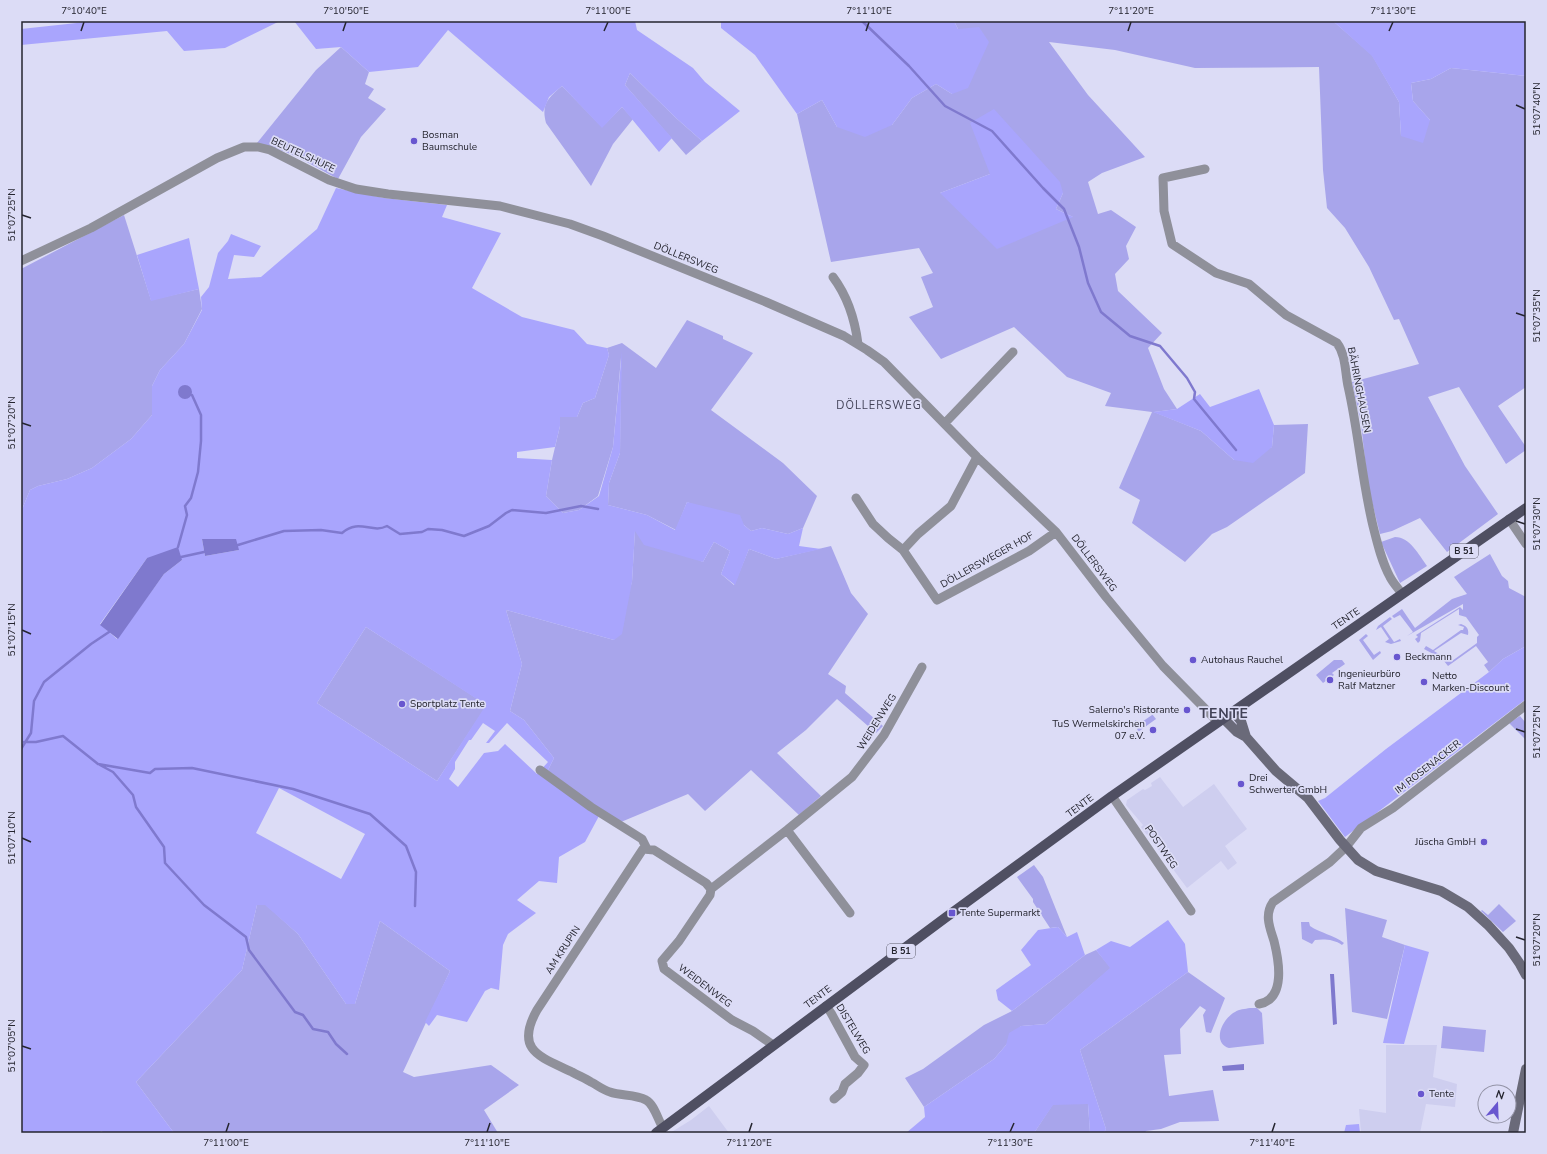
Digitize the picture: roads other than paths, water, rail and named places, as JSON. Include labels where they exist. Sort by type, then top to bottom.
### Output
[{"type":"main road","name":"TENTE","points":[[660,1130],[773,1045],[1112,796],[1526,508]]},
{"type":"street","name":"BEUTELSHUFE","points":[[21,261],[91,228],[217,158],[244,147],[258,147],[270,150],[329,180],[356,189],[388,194],[500,206]]},
{"type":"street","name":"BÄHRINGHAUSEN","points":[[1205,169],[1163,178],[1164,211],[1172,244],[1216,273],[1249,284],[1286,315],[1337,343],[1341,349],[1355,417],[1364,484],[1372,521],[1390,577],[1402,594]]},
{"type":"street","name":"DÖLLERSWEG","points":[[500,206],[570,224],[604,236],[766,302],[844,336],[884,362],[977,457],[1056,532],[1106,597],[1163,666],[1221,720]]},
{"type":"street","points":[[833,277],[841,289],[852,314],[856,325],[858,344]]},
{"type":"street","points":[[944,423],[1013,352]]},
{"type":"street","points":[[904,550],[918,534],[951,506],[977,457]]},
{"type":"street","name":"DÖLLERSWEGER HOF","points":[[856,498],[873,524],[904,550],[937,600],[1029,551],[1056,532]]},
{"type":"street","points":[[1509,519],[1526,544]]},
{"type":"street","name":"WEIDENWEG","points":[[773,1045],[753,1030],[732,1020],[664,969],[662,961],[710,895],[711,889],[852,777],[884,735],[922,667]]},
{"type":"street","name":"IM ROSENACKER","points":[[1259,1004],[1269,1001],[1273,997],[1278,986],[1276,955],[1269,925],[1269,907],[1277,898],[1330,862],[1343,844],[1361,828],[1393,808],[1526,705]]},
{"type":"street","points":[[1234,712],[1241,721],[1246,737]]},
{"type":"street","points":[[1221,720],[1246,737],[1276,771],[1314,805],[1343,844],[1358,860],[1376,871],[1436,889],[1454,897],[1488,925],[1509,948],[1526,975]]},
{"type":"street","points":[[540,770],[591,807],[642,839],[647,849],[654,850],[668,858],[706,883],[711,889]]},
{"type":"street","name":"POSTWEG","points":[[1112,796],[1191,911]]},
{"type":"street","points":[[787,830],[850,913]]},
{"type":"street","name":"AM KRUPIN","points":[[647,849],[642,850],[537,1010],[531,1023],[528,1038],[529,1044],[534,1052],[545,1059],[609,1092],[647,1100],[652,1106],[660,1130]]},
{"type":"street","name":"DISTELWEG","points":[[826,1006],[855,1057],[864,1066],[845,1084],[842,1092],[834,1099]]},
{"type":"street","points":[[1514,1133],[1526,1069]]},
{"type":"waterway","points":[[862,21],[909,66],[945,106],[992,131],[1064,209],[1079,247],[1088,283],[1101,312],[1130,336],[1160,346],[1187,378],[1195,392],[1194,399],[1236,450]]},
{"type":"waterway","points":[[178,547],[187,515],[185,506],[191,498],[198,472],[201,441],[201,415],[192,395]]},
{"type":"waterway","points":[[238,545],[284,531],[321,530],[342,533],[348,529],[360,526],[376,528],[387,526],[400,534],[422,532],[428,529],[442,530],[464,536],[489,526],[512,510],[546,513],[581,506],[598,509]]},
{"type":"waterway","points":[[181,557],[204,552]]},
{"type":"waterway","points":[[21,749],[31,733],[34,701],[44,682],[91,644],[109,632]]},
{"type":"waterway","points":[[24,742],[36,742],[63,736],[98,764],[150,773],[155,769],[192,768],[293,789],[370,814],[406,846],[416,872],[415,906]]},
{"type":"waterway","points":[[100,765],[113,772],[133,795],[136,807],[164,847],[165,863],[204,905],[246,937],[249,950],[295,1012],[303,1015],[313,1029],[328,1032],[336,1044],[347,1054]]},
{"type":"place","name":"Bosman Baumschule","points":[[414,141]]},
{"type":"place","name":"Beckmann","points":[[1397,657]]},
{"type":"place","name":"Autohaus Rauchel","points":[[1193,660]]},
{"type":"place","name":"Ingenieurbüro Ralf Matzner","points":[[1330,680]]},
{"type":"place","name":"Netto Marken-Discount","points":[[1424,682]]},
{"type":"place","name":"Sportplatz Tente","points":[[402,704]]},
{"type":"place","name":"Salerno's Ristorante","points":[[1187,710]]},
{"type":"place","name":"TuS Wermelskirchen 07 e.V.","points":[[1153,730]]},
{"type":"place","name":"Drei Schwerter GmbH","points":[[1241,784]]},
{"type":"place","name":"Jüscha GmbH","points":[[1484,842]]},
{"type":"place","name":"Tente Supermarkt","points":[[952,913]]},
{"type":"place","name":"Tente","points":[[1421,1094]]},
{"type":"district","name":"DÖLLERSWEG","points":[[879,405]]},
{"type":"district","name":"TENTE","points":[[1224,713]]}]
